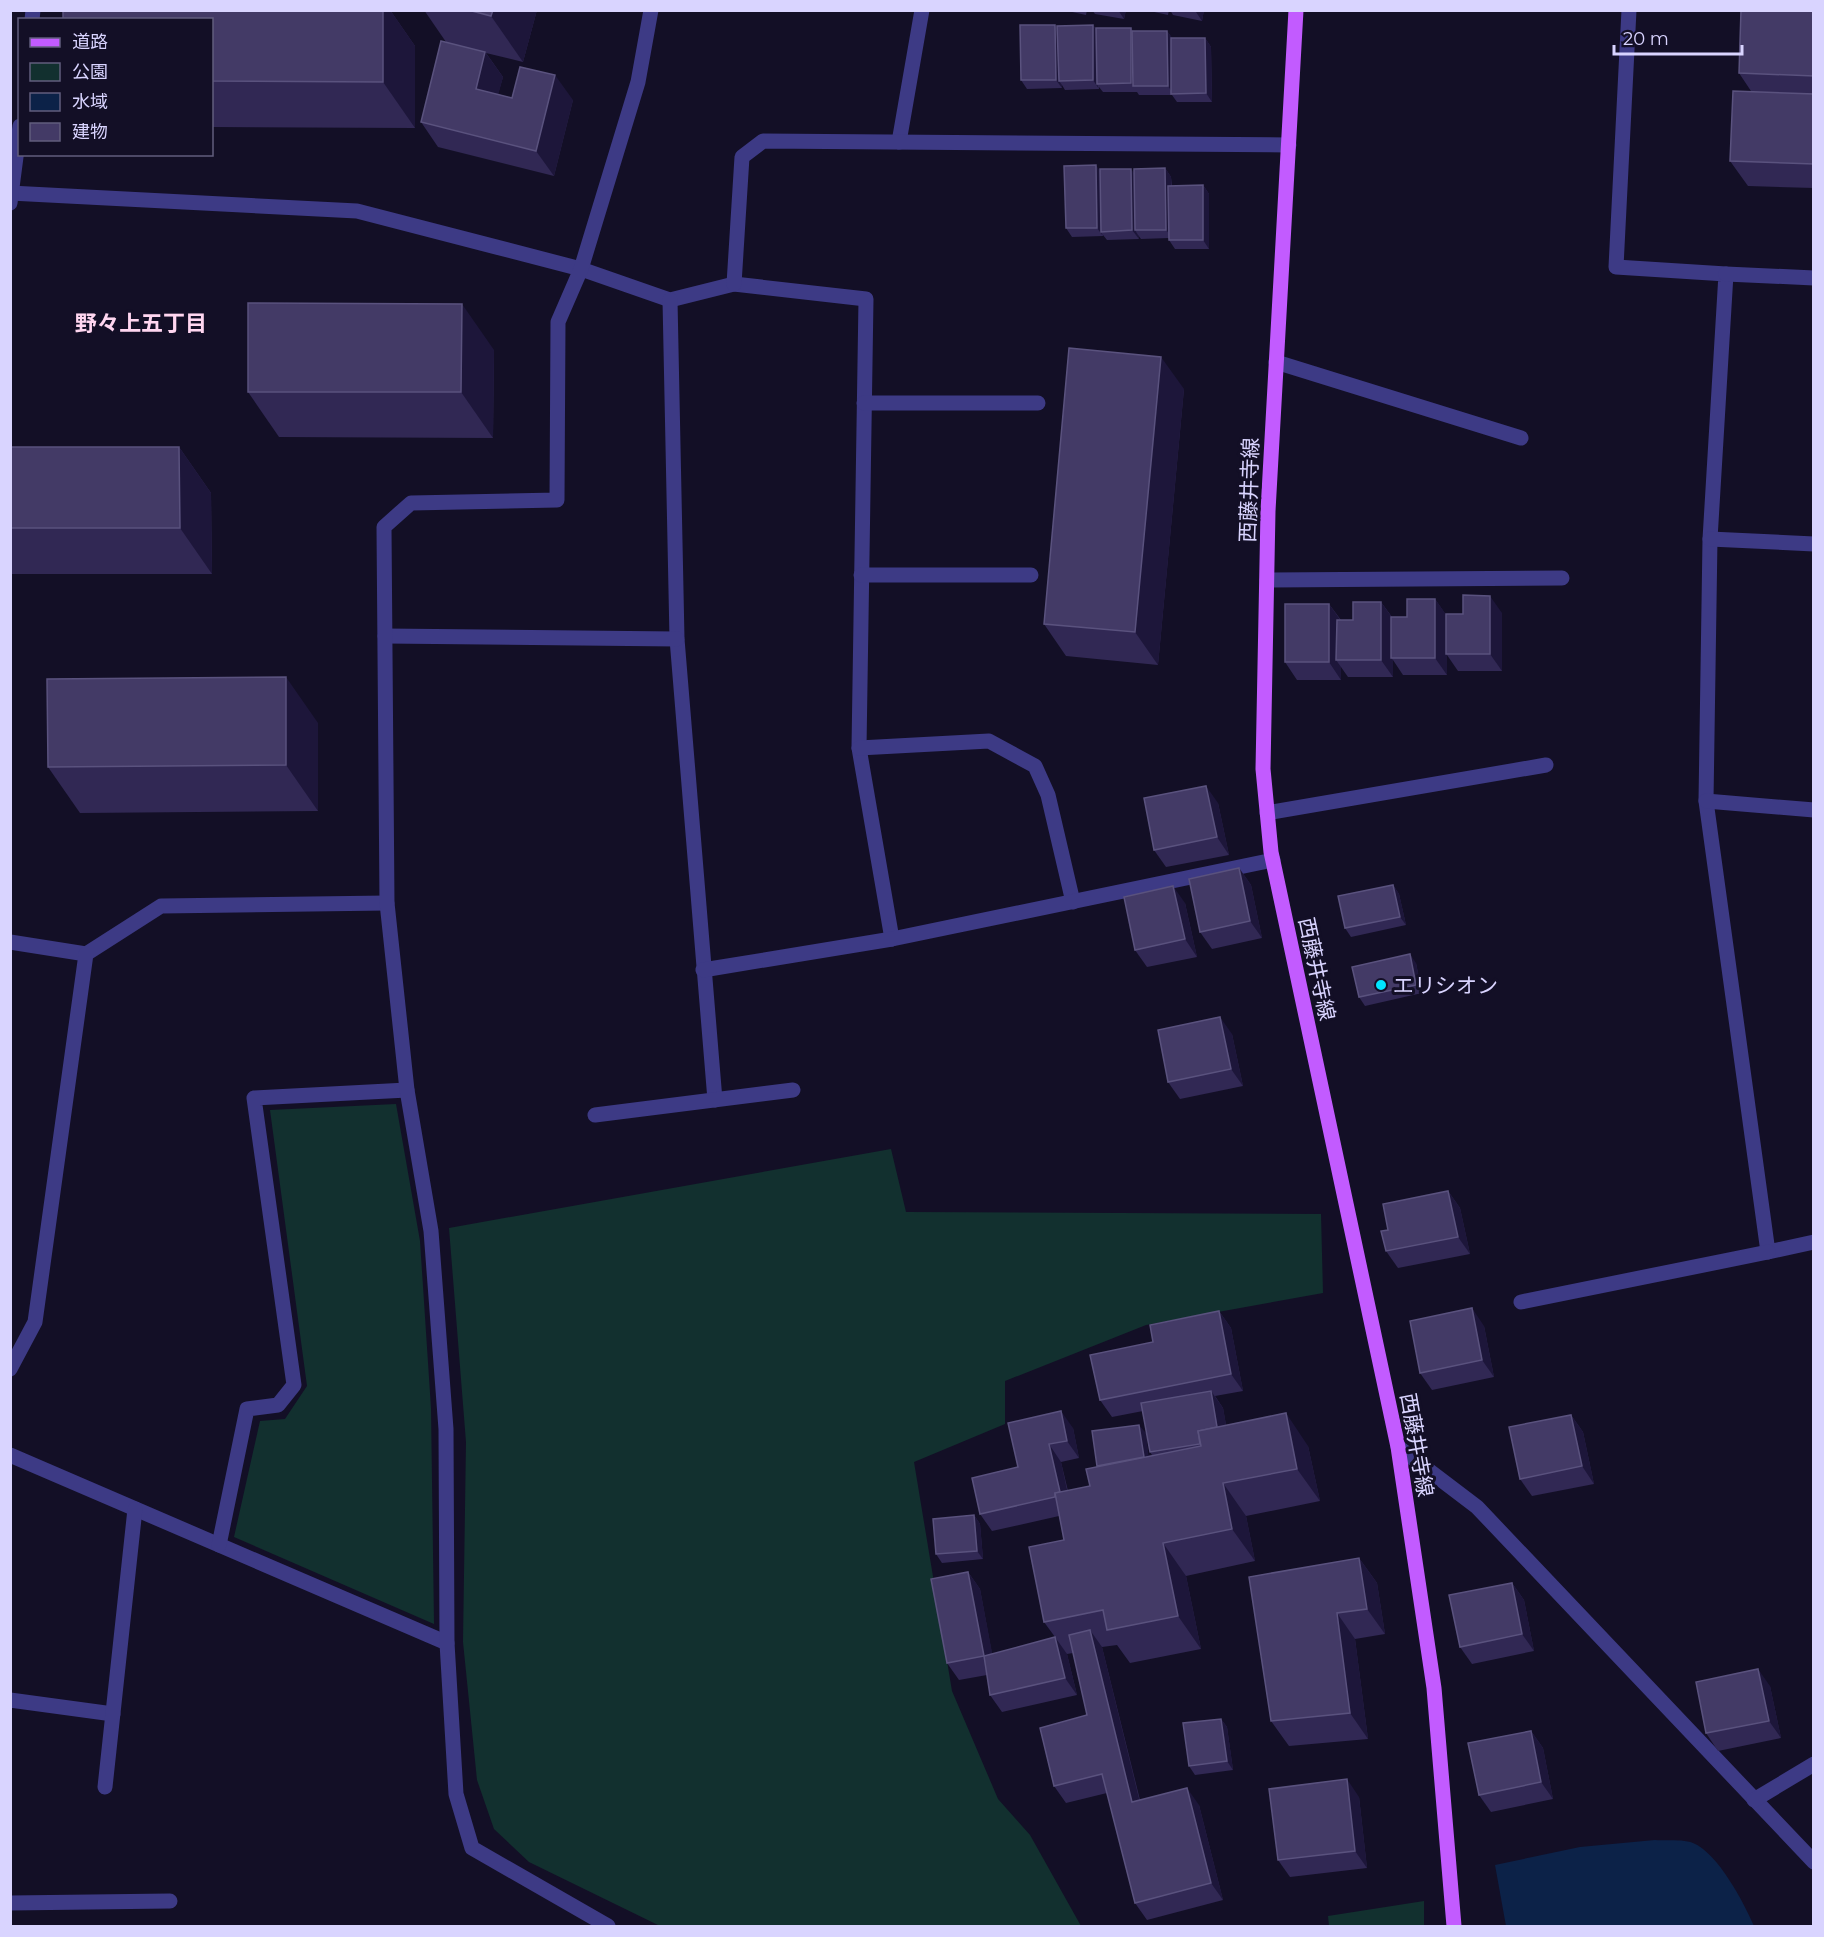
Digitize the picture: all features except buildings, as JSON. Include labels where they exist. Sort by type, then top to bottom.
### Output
[{"type":"main road","name":"西藤井寺線","points":[[1296,10],[1276,362],[1267,580],[1263,769],[1273,860],[1398,1447],[1434,1688],[1454,1926]]},
{"type":"street","points":[[608,1926],[472,1848],[456,1794],[447,1643],[446,1429],[431,1231],[407,1090],[387,903],[384,527],[411,502],[557,500],[558,322],[581,270],[638,82],[651,10]]},
{"type":"street","points":[[899,142],[922,10]]},
{"type":"street","points":[[1629,10],[1616,267],[1814,278]]},
{"type":"street","points":[[734,284],[742,157],[763,141],[1288,145]]},
{"type":"street","points":[[18,142],[11,197],[357,211],[581,270],[670,300],[734,284],[866,298],[859,748],[892,939]]},
{"type":"street","points":[[1726,274],[1710,539],[1706,801],[1768,1252]]},
{"type":"street","points":[[670,300],[677,639],[715,1100]]},
{"type":"street","points":[[1276,362],[1521,438]]},
{"type":"street","points":[[864,403],[1038,403]]},
{"type":"street","points":[[1710,539],[1814,544]]},
{"type":"street","points":[[861,575],[1031,576]]},
{"type":"street","points":[[1267,580],[1562,578]]},
{"type":"street","points":[[385,636],[677,639]]},
{"type":"street","points":[[859,748],[988,741],[1035,766],[1048,795],[1073,902]]},
{"type":"street","points":[[1268,813],[1546,765]]},
{"type":"street","points":[[1706,801],[1814,810]]},
{"type":"street","points":[[703,970],[892,939],[1273,860]]},
{"type":"street","points":[[10,942],[86,954],[160,906],[387,903]]},
{"type":"street","points":[[10,1369],[35,1322],[86,954]]},
{"type":"street","points":[[219,1545],[247,1409],[278,1405],[294,1385],[254,1098],[407,1090]]},
{"type":"street","points":[[595,1114],[793,1090]]},
{"type":"street","points":[[1521,1302],[1814,1242]]},
{"type":"street","points":[[1398,1447],[1477,1507],[1814,1862]]},
{"type":"street","points":[[10,1455],[447,1643]]},
{"type":"street","points":[[105,1787],[135,1509]]},
{"type":"street","points":[[10,1700],[113,1714]]},
{"type":"street","points":[[1754,1800],[1814,1764]]},
{"type":"street","points":[[10,1903],[171,1901]]},
{"type":"green space","points":[[396,1104],[420,1241],[431,1408],[434,1624],[234,1537],[260,1421],[285,1419],[307,1386],[270,1110]]},
{"type":"green space","points":[[891,1149],[906,1212],[1321,1214],[1323,1293],[1146,1325],[1005,1381],[1005,1424],[914,1462],[952,1691],[998,1799],[1030,1835],[1081,1926],[660,1926],[529,1862],[494,1829],[477,1780],[463,1642],[466,1442],[449,1228]]},
{"type":"green space","points":[[1424,1901],[1424,1926],[1329,1926],[1328,1916]]},
{"type":"water","points":[[1655,1840],[1689,1842],[1702,1848],[1712,1857],[1729,1880],[1754,1926],[1506,1926],[1495,1865],[1580,1847]]},
{"type":"place","name":"エリシオン","points":[[1381,985]]},
{"type":"district","name":"野々上五丁目","points":[[141,323]]}]
